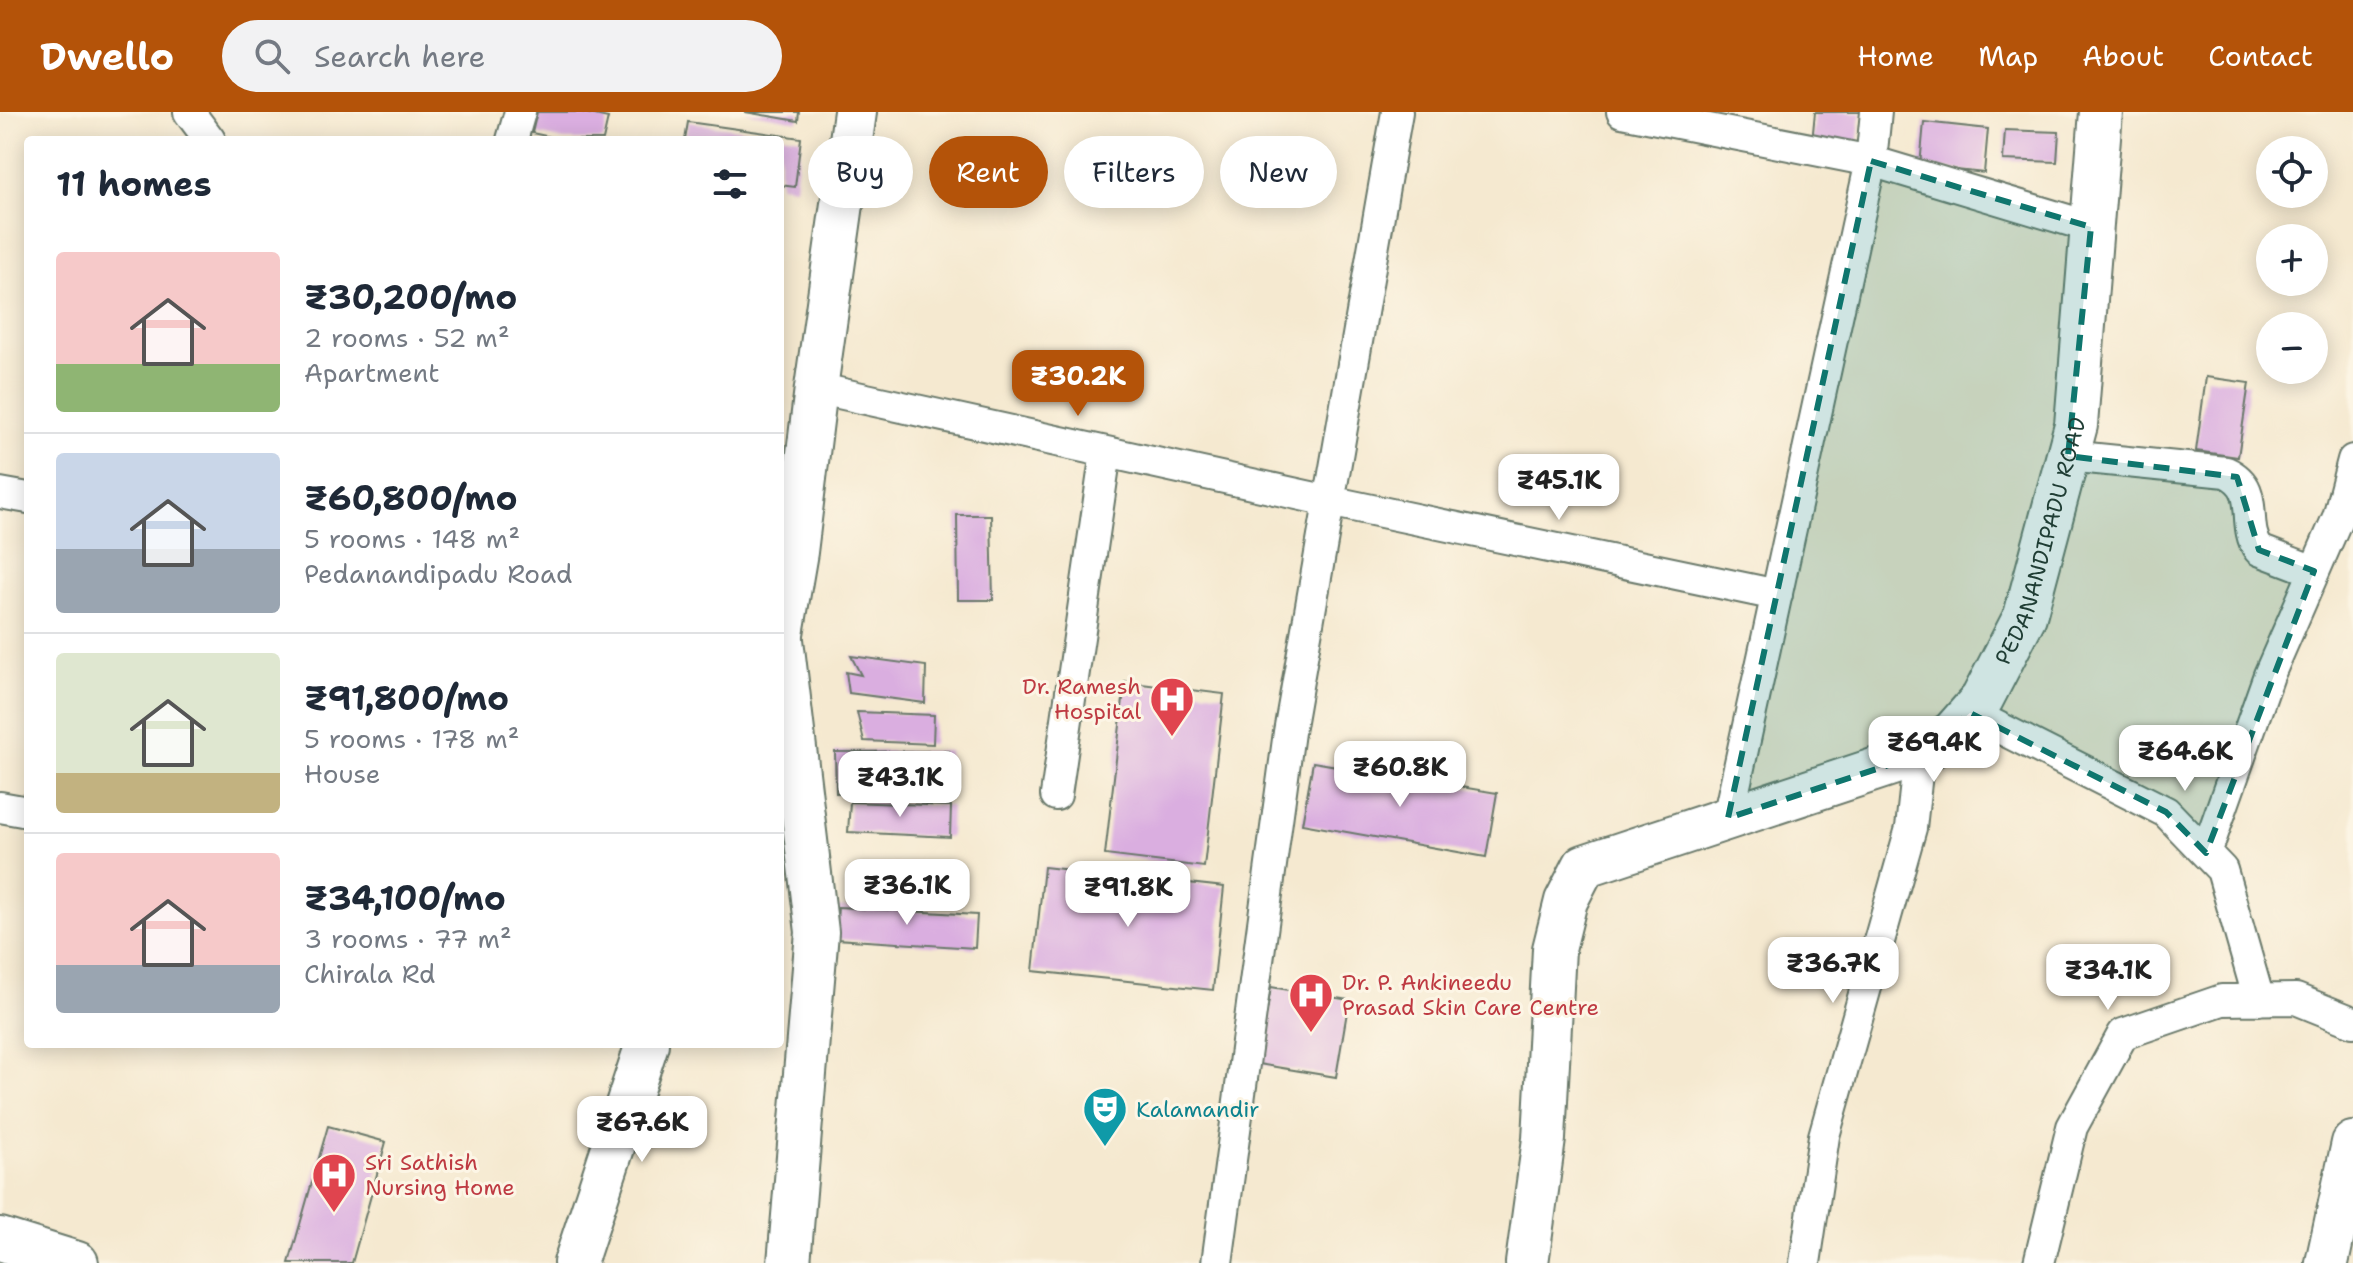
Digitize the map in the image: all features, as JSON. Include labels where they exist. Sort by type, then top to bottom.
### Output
[{"type":"main road","points":[[784,602],[788,548],[816,388],[855,112]]},
{"type":"main road","name":"PEDANANDIPADU ROAD","points":[[1527,1263],[1544,1139],[1554,949],[1566,901],[1584,866],[1919,755],[1953,732],[1982,699],[2025,616],[2076,425],[2101,112]]},
{"type":"main road","points":[[784,667],[817,932],[789,1263]]},
{"type":"main road","points":[[575,1263],[646,1048]]},
{"type":"main road","points":[[2327,1263],[2351,1162]]},
{"type":"main road","points":[[0,1239],[77,1263]]},
{"type":"street","points":[[189,112],[207,136]]},
{"type":"street","points":[[513,136],[520,112]]},
{"type":"street","points":[[1217,1263],[1289,732],[1397,112]]},
{"type":"street","points":[[1622,112],[1871,161],[2091,227]]},
{"type":"street","points":[[1728,818],[1871,161],[1876,112]]},
{"type":"street","points":[[816,388],[1329,501],[1777,595]]},
{"type":"street","points":[[1056,795],[1106,452]]},
{"type":"street","points":[[2068,456],[2226,472],[2237,477],[2246,489],[2250,505],[2250,533],[2259,550],[2314,571]]},
{"type":"street","points":[[2206,853],[2269,675],[2314,571],[2345,518],[2353,460]]},
{"type":"street","points":[[0,493],[24,497]]},
{"type":"street","points":[[1970,713],[2166,812],[2222,870],[2259,1000]]},
{"type":"street","points":[[1805,1263],[1824,1136],[1911,828],[1919,755]]},
{"type":"street","points":[[0,807],[24,811]]},
{"type":"street","points":[[2039,1263],[2072,1127],[2123,1034],[2222,1000],[2296,999],[2353,1022]]},
{"type":"highlighted area","points":[[1871,161],[2091,227],[2068,456],[2237,477],[2259,550],[2314,571],[2206,853],[2166,812],[1970,713],[1919,755],[1728,818]]},
{"type":"building","points":[[537,112],[582,112],[608,118],[604,136],[546,136],[532,133]]},
{"type":"building","points":[[745,112],[799,112],[798,121]]},
{"type":"building","points":[[1815,112],[1861,112],[1857,147],[1812,142]]},
{"type":"building","points":[[688,122],[801,138],[795,187],[784,186],[784,136],[686,136]]},
{"type":"building","points":[[1924,122],[1988,129],[1984,173],[1920,166]]},
{"type":"building","points":[[2005,130],[2059,132],[2057,162],[2003,160]]},
{"type":"building","points":[[2206,377],[2249,383],[2238,457],[2196,451]]},
{"type":"building","points":[[957,515],[991,515],[993,600],[958,600]]},
{"type":"building","points":[[851,656],[926,666],[925,703],[849,693],[846,672],[861,675]]},
{"type":"building","points":[[1125,682],[1224,694],[1204,867],[1105,855]]},
{"type":"building","points":[[857,712],[934,715],[933,744],[864,741]]},
{"type":"building","points":[[949,751],[950,791],[836,793],[835,752]]},
{"type":"building","points":[[1313,762],[1497,793],[1486,857],[1302,824]]},
{"type":"building","points":[[850,802],[951,806],[950,837],[848,832]]},
{"type":"building","points":[[1044,867],[1224,887],[1213,990],[1033,971]]},
{"type":"building","points":[[838,907],[977,915],[975,948],[836,939]]},
{"type":"building","points":[[1271,987],[1349,1000],[1336,1077],[1258,1064]]},
{"type":"building","points":[[328,1126],[386,1142],[352,1263],[289,1263]]},
{"type":"place","name":"Dr. Ramesh Hospital","points":[[1172,738]]},
{"type":"place","name":"Dr. P. Ankineedu Prasad Skin Care Centre","points":[[1311,1034]]},
{"type":"place","name":"Kalamandir","points":[[1105,1148]]},
{"type":"place","name":"Sri Sathish Nursing Home","points":[[334,1214]]}]
